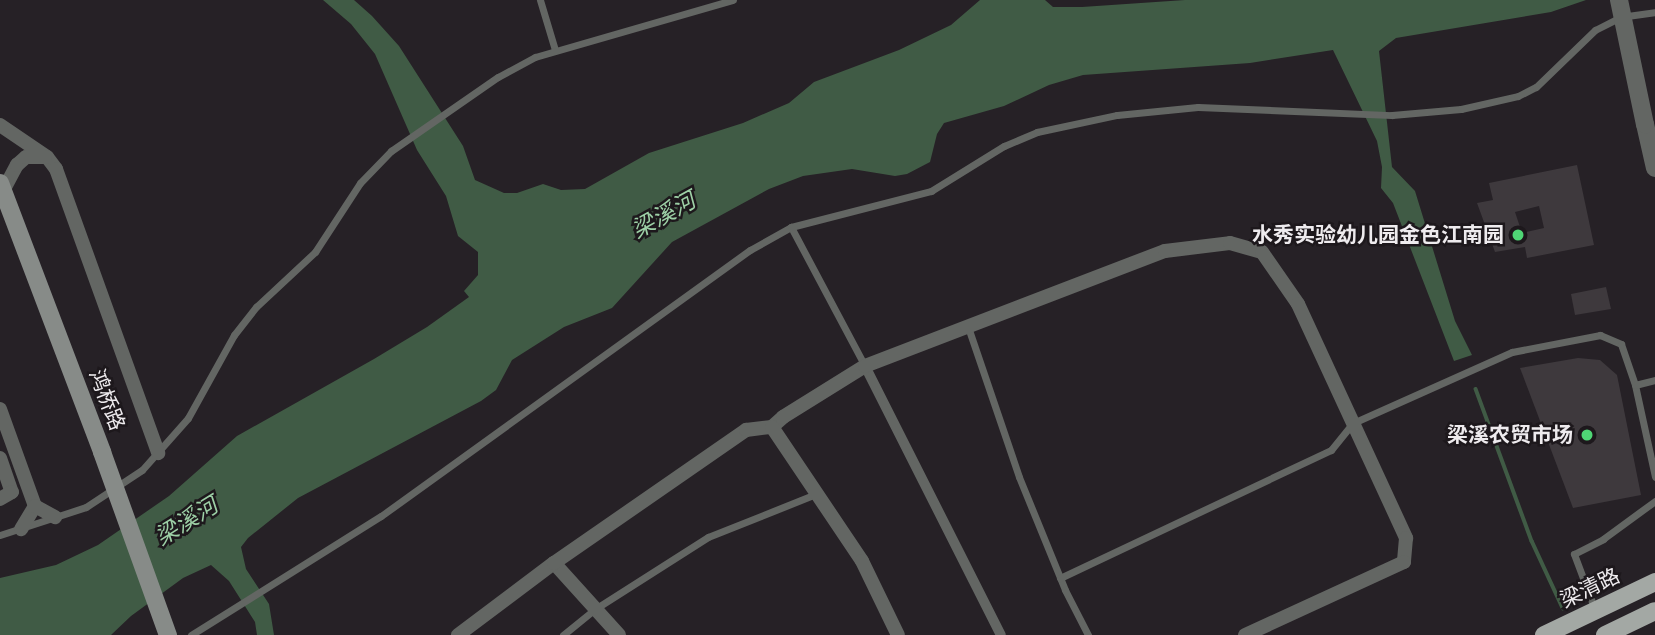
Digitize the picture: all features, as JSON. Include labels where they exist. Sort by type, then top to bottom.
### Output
[{"type":"main road","name":"鸿桥路","points":[[1,188],[102,452],[168,635]]},
{"type":"main road","name":"梁清路","points":[[1544,635],[1655,582]]},
{"type":"main road","points":[[1605,635],[1655,611]]},
{"type":"street","points":[[1619,0],[1655,168]]},
{"type":"street","points":[[0,125],[47,157],[62,185],[158,453]]},
{"type":"street","points":[[1,188],[26,157],[47,157]]},
{"type":"street","points":[[458,635],[554,564],[746,430],[772,428],[783,417],[865,366],[1165,251],[1230,243],[1262,252],[1290,294],[1406,538],[1404,562],[1245,635]]},
{"type":"street","points":[[865,366],[1001,635]]},
{"type":"street","points":[[0,409],[35,506],[55,517]]},
{"type":"street","points":[[772,428],[862,561],[898,635]]},
{"type":"street","points":[[0,458],[12,492],[0,499]]},
{"type":"street","points":[[21,528],[35,506]]},
{"type":"street","points":[[554,564],[619,635]]},
{"type":"lane","points":[[540,0],[555,50]]},
{"type":"lane","points":[[0,535],[86,507],[142,470],[188,418],[234,335],[256,307],[315,252],[360,183],[391,151],[498,77],[555,50],[639,29],[733,0]]},
{"type":"lane","points":[[191,635],[381,516],[717,273],[791,226],[931,191],[1004,146],[1037,132],[1117,115],[1198,107],[1392,115],[1461,108],[1518,96],[1536,87],[1595,30],[1620,18],[1655,12]]},
{"type":"lane","points":[[791,226],[865,366]]},
{"type":"lane","points":[[968,327],[1019,477],[1060,578],[1088,635]]},
{"type":"lane","points":[[1060,578],[1331,450],[1353,422],[1512,352],[1600,335],[1621,344],[1635,385],[1655,477]]},
{"type":"lane","points":[[1635,385],[1655,380]]},
{"type":"lane","points":[[563,635],[595,609],[708,537],[817,494]]},
{"type":"lane","points":[[1596,610],[1574,554],[1603,539],[1655,500]]},
{"type":"water","name":"梁溪河","points":[[323,0],[354,0],[372,16],[399,46],[463,146],[475,180],[504,193],[517,193],[543,184],[561,190],[585,189],[649,153],[743,123],[789,103],[814,82],[899,50],[951,25],[980,0],[1045,0],[1053,7],[1082,7],[1185,0],[1586,0],[1551,12],[1396,38],[1379,51],[1392,167],[1415,191],[1455,321],[1472,355],[1454,361],[1393,203],[1381,188],[1382,167],[1377,141],[1333,50],[1250,63],[1083,75],[1049,85],[1004,106],[944,123],[937,134],[930,162],[907,174],[895,176],[852,169],[803,176],[769,189],[672,242],[612,308],[564,327],[512,360],[496,390],[481,401],[298,498],[248,538],[241,547],[246,569],[269,604],[274,635],[257,635],[255,622],[229,581],[211,565],[183,578],[131,616],[111,635],[0,635],[0,578],[56,565],[98,545],[169,496],[237,436],[374,359],[427,327],[469,297],[464,291],[478,275],[478,252],[458,236],[446,196],[417,150],[375,54],[351,24]]},
{"type":"building","points":[[1577,165],[1594,245],[1527,258],[1525,247],[1495,252],[1477,203],[1493,200],[1489,183]],"holes":[[[1539,206],[1544,228],[1522,233],[1515,212]]]},
{"type":"building","points":[[1606,287],[1611,309],[1575,315],[1571,294]]},
{"type":"building","name":"梁溪农贸市场","points":[[1578,358],[1600,360],[1617,375],[1641,495],[1573,508],[1520,368]]},
{"type":"waterway","points":[[1476,389],[1532,541],[1563,608]]},
{"type":"place","name":"水秀实验幼儿园金色江南园","points":[[1518,235]]},
{"type":"place","name":"梁溪农贸市场","points":[[1587,435]]}]
